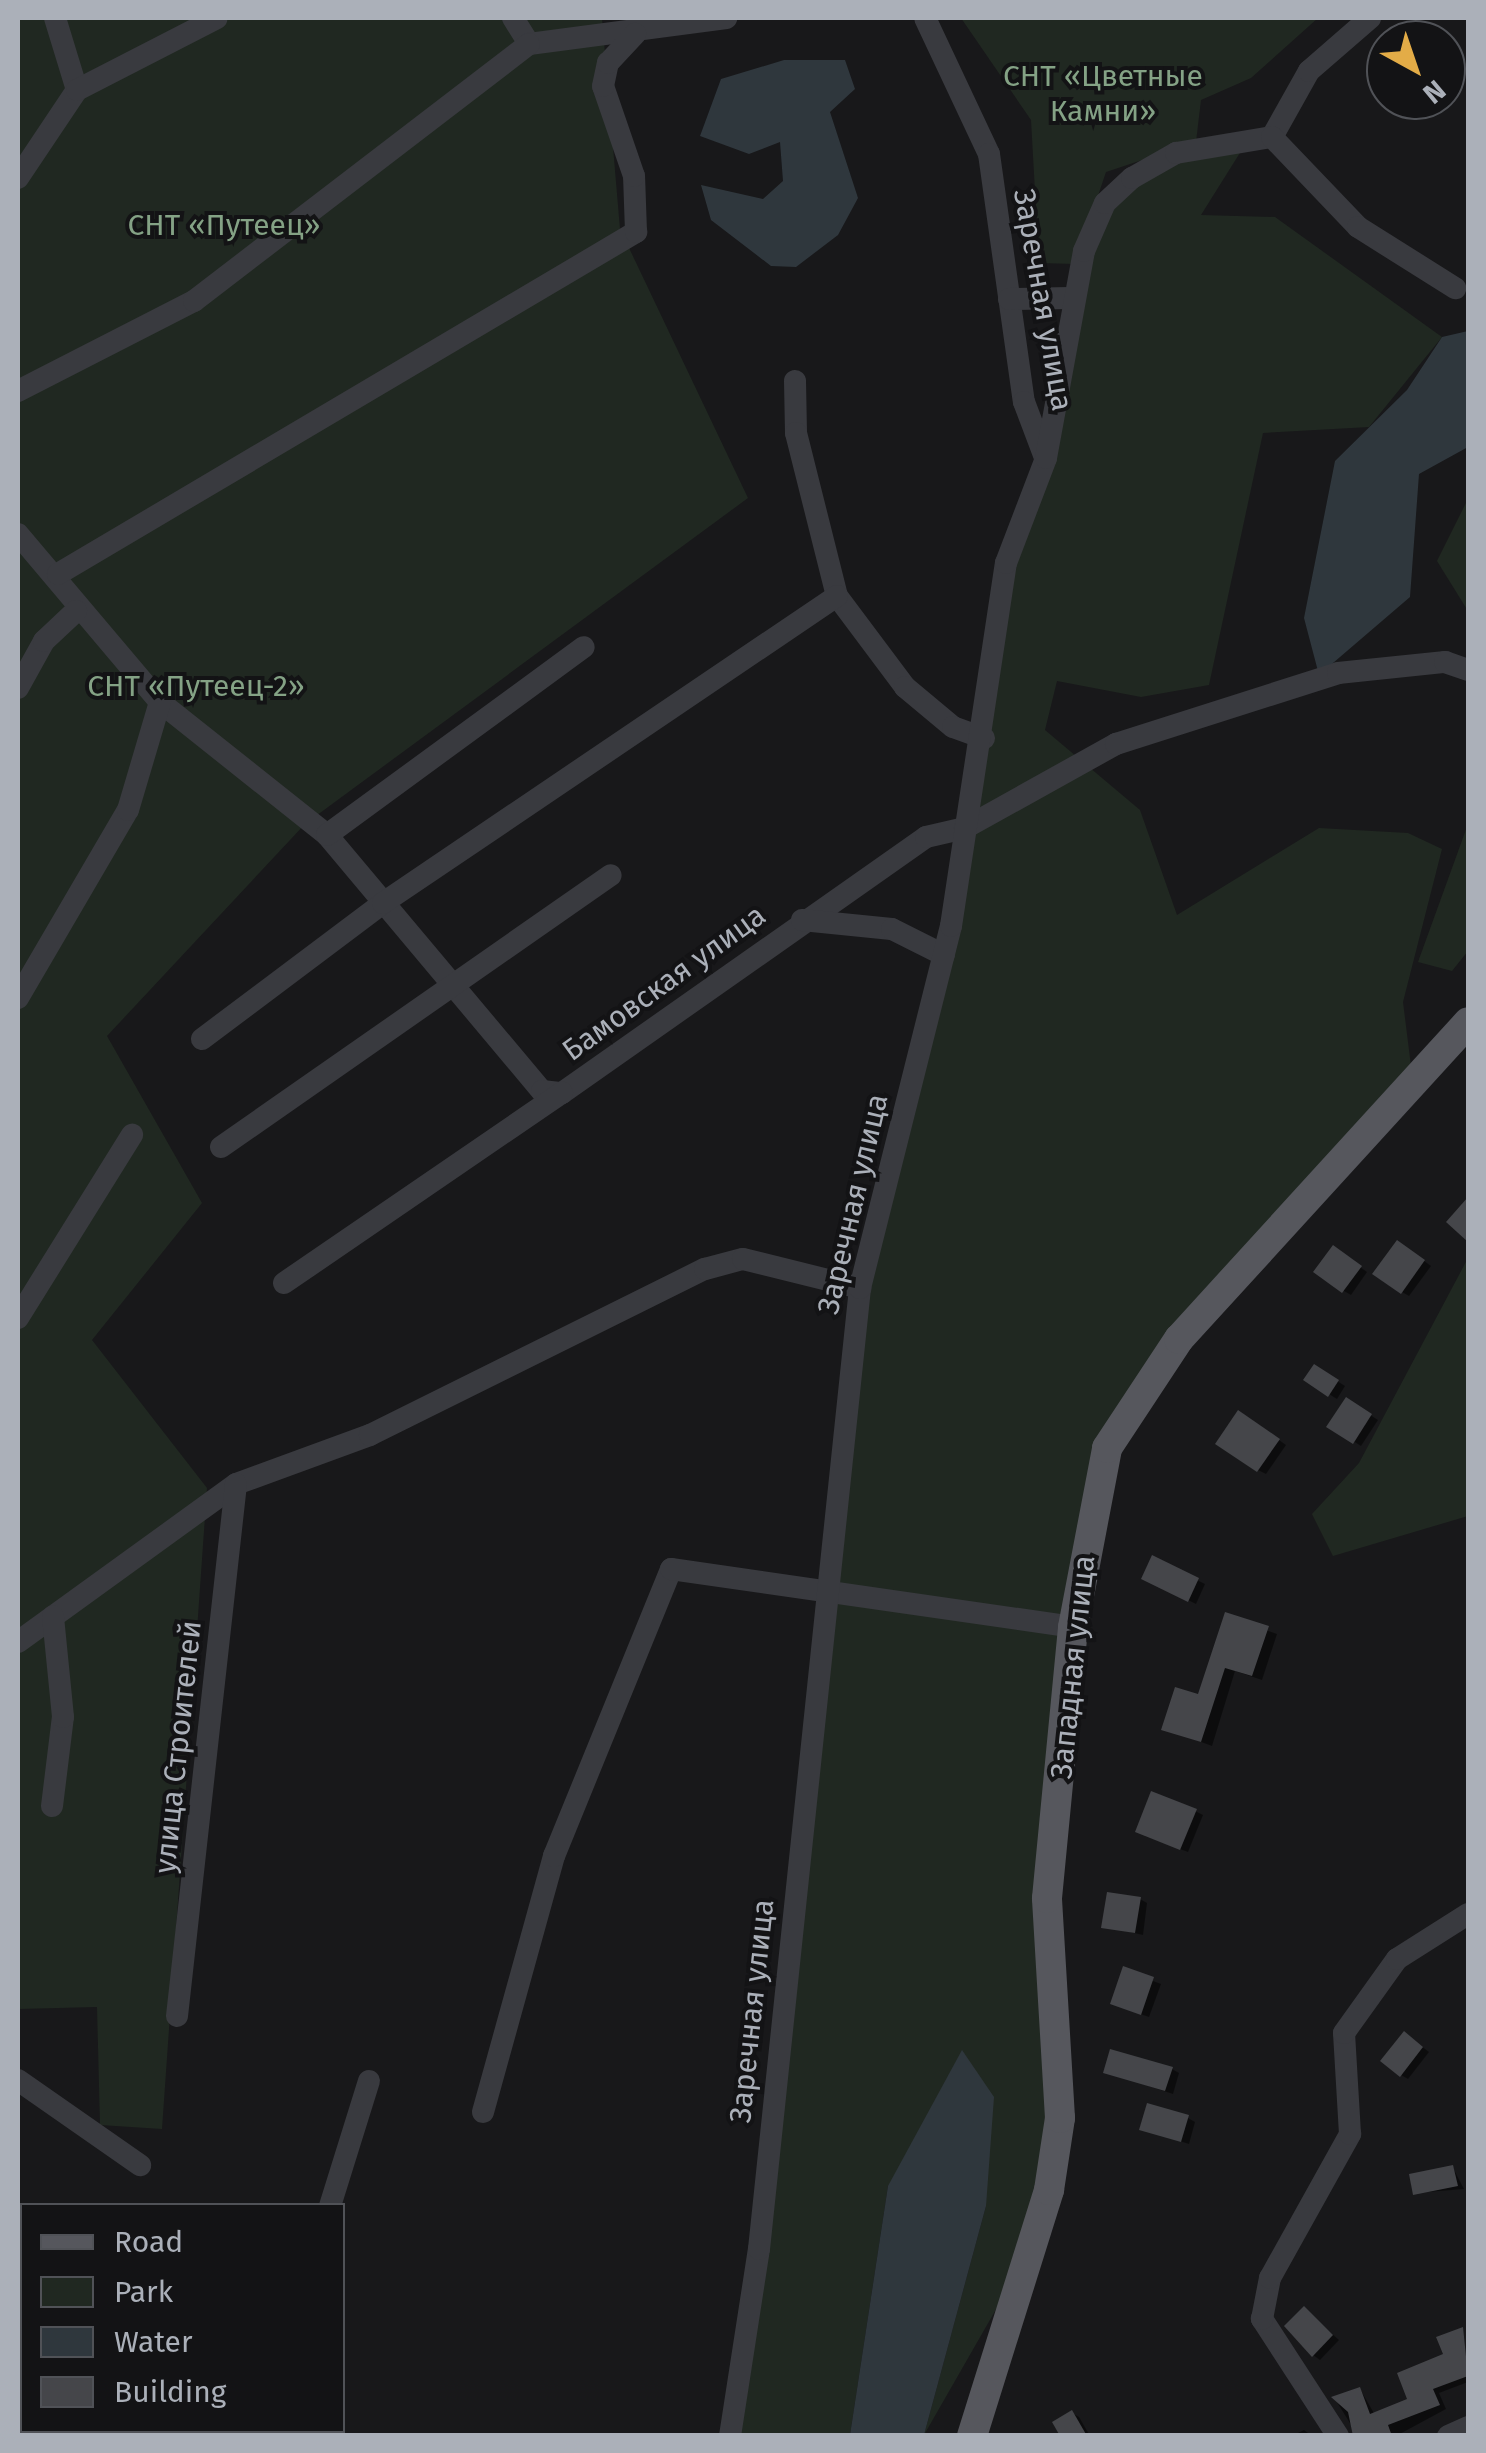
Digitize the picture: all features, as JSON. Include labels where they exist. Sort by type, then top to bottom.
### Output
[{"type":"main road","name":"Западная улица","points":[[972,2436],[1049,2190],[1060,2118],[1047,1898],[1073,1626],[1107,1448],[1136,1394],[1468,1022]]},
{"type":"street","points":[[55,18],[77,90]]},
{"type":"street","points":[[18,178],[77,90],[217,18]]},
{"type":"street","points":[[513,18],[529,44]]},
{"type":"street","name":"Заречная улица","points":[[730,2436],[759,2249],[824,1592],[860,1288],[944,955],[964,828],[984,738],[1006,563],[1046,458],[1024,402],[989,154],[925,18]]},
{"type":"street","points":[[1272,137],[1309,71],[1370,18]]},
{"type":"street","points":[[18,391],[194,301],[529,44],[635,34],[719,19]]},
{"type":"street","points":[[58,574],[636,232],[634,176],[602,86],[608,63],[635,34]]},
{"type":"street","points":[[1272,137],[1316,192],[1382,246],[1455,288]]},
{"type":"street","points":[[1046,458],[1070,298],[1105,203],[1132,178],[1176,153],[1272,137]]},
{"type":"street","points":[[1009,300],[1070,298]]},
{"type":"street","points":[[795,381],[796,433],[837,596],[906,687],[953,727],[984,738]]},
{"type":"street","name":"Бамовская улица","points":[[18,534],[58,574],[76,611],[160,702],[327,835],[446,985],[542,1091],[562,1093],[802,920],[926,838],[964,828],[1035,782],[1243,696],[1398,664],[1468,670]]},
{"type":"street","points":[[202,1039],[384,903],[837,596]]},
{"type":"street","points":[[18,688],[44,641],[76,611]]},
{"type":"street","points":[[327,835],[584,647]]},
{"type":"street","points":[[18,998],[128,810],[160,702]]},
{"type":"street","points":[[221,1148],[446,985],[611,875]]},
{"type":"street","points":[[802,920],[892,930],[944,955]]},
{"type":"street","points":[[284,1283],[562,1093]]},
{"type":"street","points":[[18,1318],[132,1135]]},
{"type":"street","points":[[18,1642],[236,1484],[370,1435],[704,1268],[743,1259],[860,1288]]},
{"type":"street","name":"улица Строителей","points":[[177,2016],[236,1484]]},
{"type":"street","points":[[483,2112],[554,1856],[672,1569],[1073,1626]]},
{"type":"street","points":[[52,1806],[63,1717],[53,1616]]},
{"type":"street","points":[[1338,2436],[1262,2319],[1270,2278],[1350,2134],[1344,2033],[1397,1959],[1468,1914]]},
{"type":"street","points":[[18,2080],[140,2165]]},
{"type":"street","points":[[331,2203],[369,2081]]},
{"type":"street","points":[[1448,2436],[1468,2427]]},
{"type":"green space","name":"СНТ «Путеец-2»","points":[[18,18],[602,18],[620,229],[748,498],[305,824],[107,1036],[202,1203],[92,1340],[207,1488],[162,2129],[100,2125],[97,2007],[18,2009]]},
{"type":"green space","name":"СНТ «Цветные Камни»","points":[[961,18],[1318,18],[1251,78],[1201,100],[1196,142],[1106,172],[1075,264],[1039,263],[1031,120]]},
{"type":"green space","points":[[1248,140],[1201,215],[1275,217],[1442,337],[1369,427],[1263,433],[1209,685],[1141,697],[1057,681],[1045,730],[1140,810],[1177,915],[1319,828],[1408,833],[1442,849],[1403,1002],[1413,1082],[1107,1448],[1054,1851],[1061,2074],[1030,2250],[924,2435],[986,2206],[888,2186],[850,2435],[730,2436],[860,1288],[944,955],[1006,563],[1046,458],[1084,251],[1132,178]]},
{"type":"green space","points":[[1468,499],[1468,611],[1437,561]]},
{"type":"green space","points":[[1468,824],[1468,951],[1452,971],[1418,962]]},
{"type":"green space","points":[[1468,1258],[1468,1516],[1333,1556],[1312,1514],[1359,1463]]},
{"type":"water","points":[[784,60],[845,60],[855,89],[830,112],[858,198],[838,235],[796,267],[771,266],[711,220],[701,185],[763,199],[783,181],[780,142],[749,154],[700,136],[721,79]]},
{"type":"water","points":[[1468,331],[1468,447],[1419,474],[1410,597],[1319,675],[1304,618],[1335,461],[1407,390],[1442,337]]},
{"type":"water","points":[[962,2050],[994,2097],[986,2206],[924,2435],[850,2435],[888,2186]]},
{"type":"building","points":[[1468,1197],[1468,1242],[1446,1222]]},
{"type":"building","points":[[1397,1240],[1425,1260],[1401,1294],[1372,1274]]},
{"type":"building","points":[[1333,1245],[1362,1266],[1342,1293],[1313,1272]]},
{"type":"building","points":[[1314,1364],[1339,1380],[1328,1397],[1303,1380]]},
{"type":"building","points":[[1346,1397],[1372,1414],[1353,1444],[1326,1427]]},
{"type":"building","points":[[1238,1410],[1280,1439],[1257,1472],[1215,1444]]},
{"type":"building","points":[[1152,1555],[1199,1578],[1188,1602],[1141,1579]]},
{"type":"building","points":[[1225,1612],[1269,1626],[1252,1676],[1225,1668],[1201,1742],[1161,1730],[1175,1687],[1198,1694]]},
{"type":"building","points":[[1151,1791],[1197,1809],[1180,1850],[1135,1832]]},
{"type":"building","points":[[1107,1892],[1141,1897],[1135,1933],[1101,1928]]},
{"type":"building","points":[[1123,1966],[1154,1977],[1141,2015],[1110,2004]]},
{"type":"building","points":[[1404,2031],[1423,2047],[1400,2077],[1380,2061]]},
{"type":"building","points":[[1110,2049],[1173,2067],[1165,2091],[1103,2073]]},
{"type":"building","points":[[1147,2103],[1189,2115],[1181,2142],[1139,2130]]},
{"type":"building","points":[[1453,2165],[1458,2186],[1413,2195],[1409,2174]]},
{"type":"building","points":[[1304,2306],[1333,2335],[1312,2357],[1284,2326]]},
{"type":"building","points":[[1463,2327],[1468,2376],[1433,2389],[1440,2405],[1388,2425],[1392,2436],[1353,2436],[1348,2412],[1331,2397],[1360,2387],[1370,2414],[1407,2399],[1397,2373],[1443,2354],[1436,2337]]},
{"type":"building","points":[[1072,2410],[1087,2436],[1060,2436],[1052,2422]]},
{"type":"park label","name":"СНТ «Путеец»","points":[[224,225]]}]
